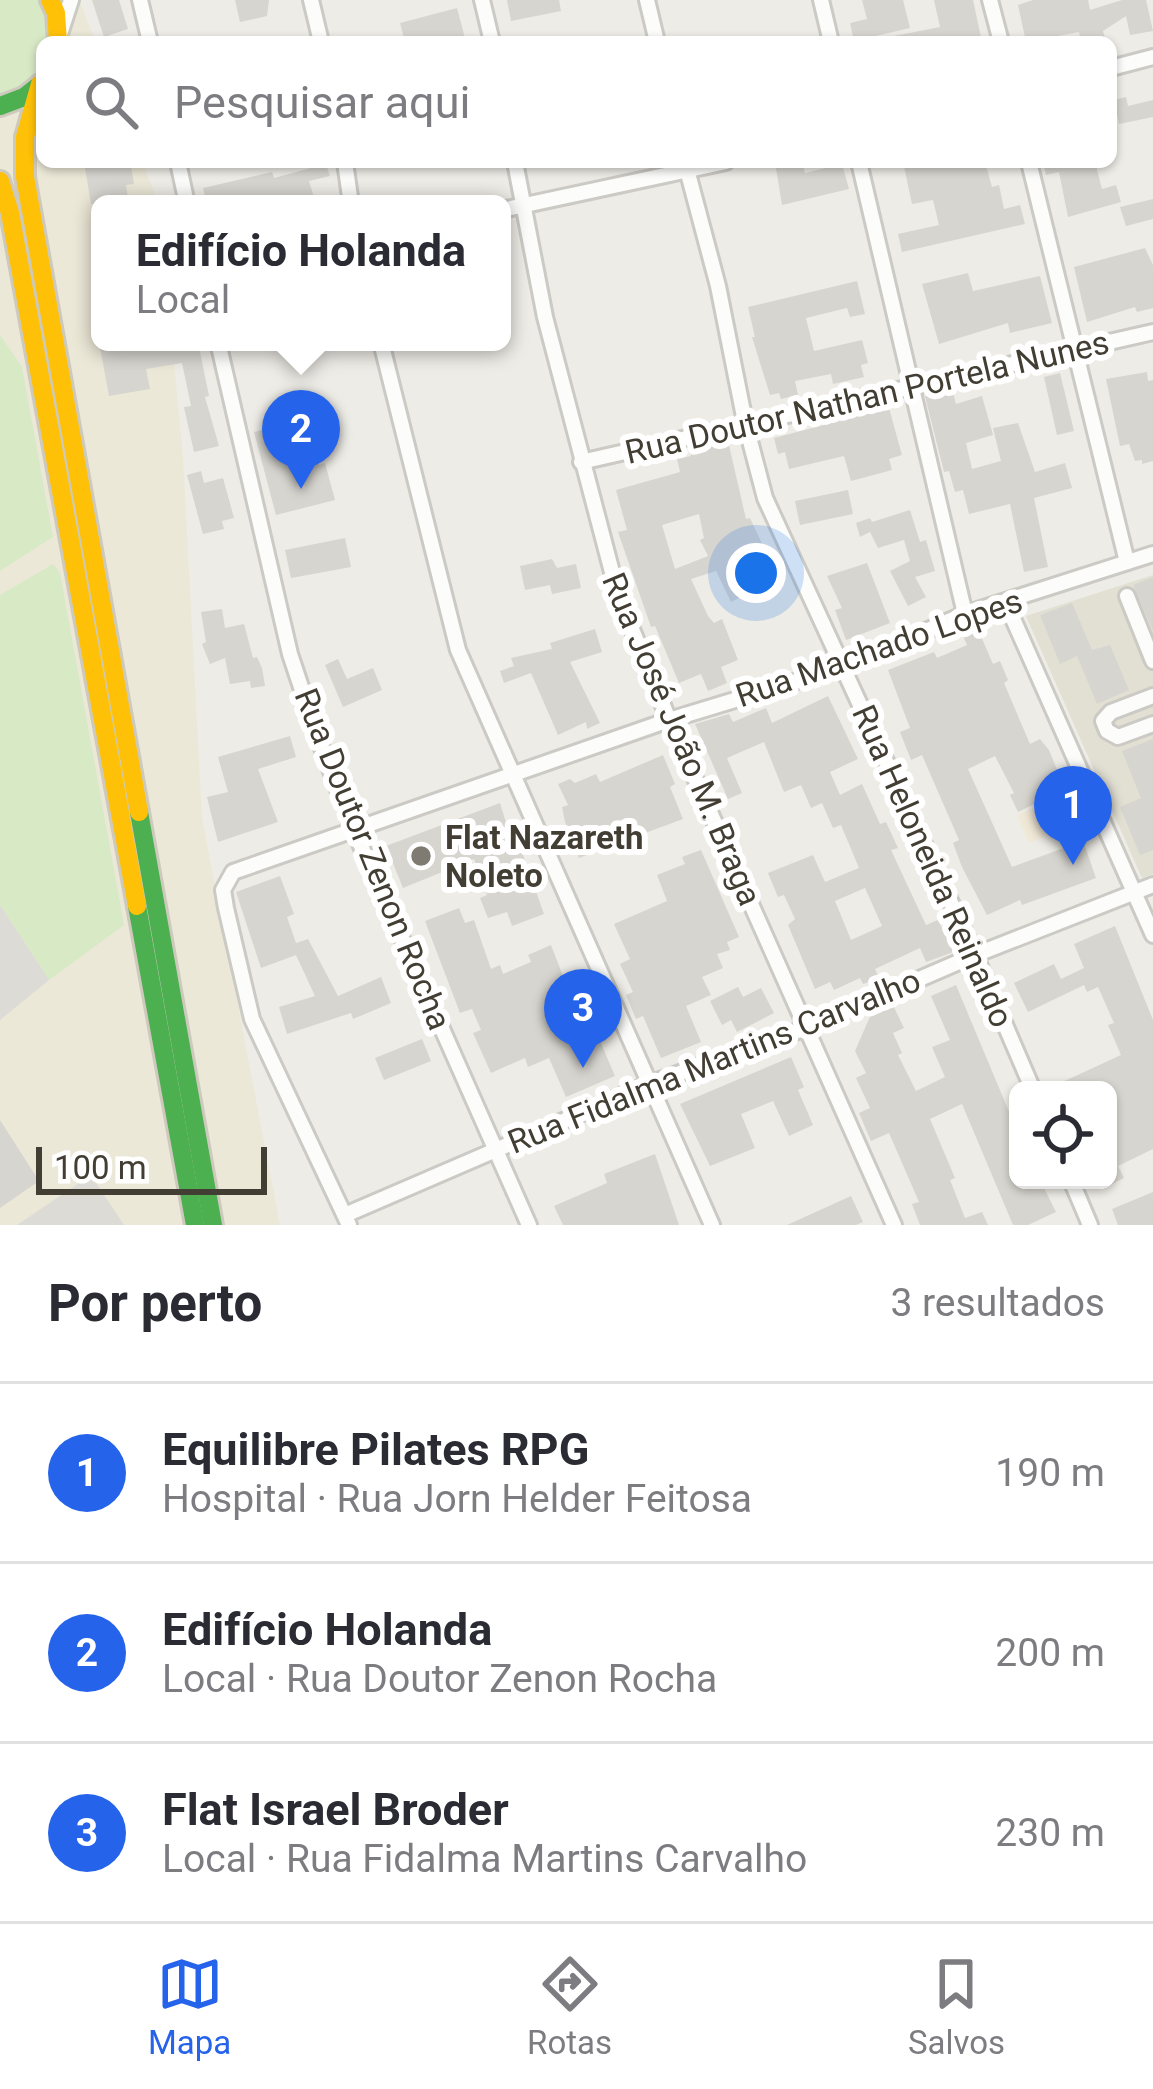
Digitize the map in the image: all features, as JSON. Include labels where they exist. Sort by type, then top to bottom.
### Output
[{"type":"main road","points":[[50,0],[59,36]]},
{"type":"main road","points":[[0,106],[36,86]]},
{"type":"main road","points":[[36,99],[25,137],[25,177],[187,1133],[195,1225]]},
{"type":"main road","points":[[0,181],[10,213],[187,1133],[213,1225]]},
{"type":"street","points":[[60,36],[71,0]]},
{"type":"street","points":[[140,0],[149,36]]},
{"type":"street","points":[[311,0],[320,36]]},
{"type":"street","points":[[482,0],[491,36]]},
{"type":"street","points":[[647,0],[656,36]]},
{"type":"street","points":[[821,0],[830,36]]},
{"type":"street","points":[[990,0],[999,36]]},
{"type":"street","points":[[1117,66],[1153,57]]},
{"type":"street","name":"Rua José João M. Braga","points":[[516,168],[581,462],[618,595],[668,720],[894,1225]]},
{"type":"street","points":[[511,208],[678,168]]},
{"type":"street","name":"Rua Heloneida Reinaldo","points":[[687,168],[765,498],[1029,1081]]},
{"type":"street","points":[[860,168],[965,614]]},
{"type":"street","points":[[1030,168],[1127,562]]},
{"type":"street","name":"Rua Doutor Nathan Portela Nunes","points":[[581,462],[1153,332]]},
{"type":"street","name":"Rua Doutor Zenon Rocha","points":[[220,351],[290,654],[353,828],[529,1225]]},
{"type":"street","points":[[383,351],[458,650],[712,1225]]},
{"type":"street","name":"Rua Machado Lopes","points":[[347,1220],[252,1019],[226,908],[225,882],[232,872],[668,720],[843,667],[965,614],[1153,554]]},
{"type":"street","points":[[1127,596],[1153,661]]},
{"type":"street","points":[[1006,603],[1153,935]]},
{"type":"street","points":[[1153,696],[1111,712],[1103,721],[1107,731],[1118,736],[1153,724]]},
{"type":"street","name":"Rua Fidalma Martins Carvalho","points":[[347,1220],[494,1149],[649,1084],[806,1028],[1153,885]]},
{"type":"street","points":[[1075,1189],[1090,1225]]},
{"type":"shaded area","points":[[0,0],[79,0],[94,36],[36,36],[36,168],[144,168],[155,195],[91,195],[91,351],[173,351],[202,818],[280,1225],[0,1225]]},
{"type":"shaded area","points":[[1153,575],[1153,874],[1142,878],[1026,616]]},
{"type":"shaded area","points":[[1059,798],[1066,812],[1075,810],[1080,822],[1029,843],[1017,815]]},
{"type":"shaded area","points":[[0,905],[49,980],[0,1020]]},
{"type":"shaded area","points":[[91,1175],[124,1225],[17,1225]]},
{"type":"green space","points":[[0,0],[40,0],[50,27],[49,36],[36,36],[36,72],[20,89],[0,97]]},
{"type":"green space","points":[[0,335],[22,367],[53,537],[0,571]]},
{"type":"green space","points":[[53,564],[60,573],[124,925],[49,980],[0,905],[0,595]]},
{"type":"building","points":[[92,0],[119,0],[128,29],[104,36]]},
{"type":"building","points":[[235,0],[269,0],[267,16],[240,22]]},
{"type":"building","points":[[507,0],[559,0],[561,11],[511,21]]},
{"type":"building","points":[[862,0],[903,0],[910,28],[853,36],[850,23],[867,19]]},
{"type":"building","points":[[934,0],[973,0],[981,36],[894,36],[940,27]]},
{"type":"building","points":[[1033,0],[1088,0],[1090,10],[1122,0],[1146,0],[1153,31],[1130,35],[1126,16],[1103,31],[1104,36],[1080,36],[1079,32],[1025,36],[1018,5]]},
{"type":"building","points":[[457,8],[464,36],[403,36],[400,23]]},
{"type":"building","points":[[1126,97],[1128,106],[1153,100],[1153,117],[1119,124],[1117,99]]},
{"type":"building","points":[[85,168],[131,168],[134,184],[126,185],[128,195],[91,195],[91,204]]},
{"type":"building","points":[[311,168],[327,168],[330,176],[309,181],[313,195],[205,195],[203,188],[272,172],[274,178]]},
{"type":"building","points":[[776,168],[804,168],[805,173],[843,168],[849,189],[782,205]]},
{"type":"building","points":[[904,168],[987,168],[992,187],[999,185],[1004,209],[1020,205],[1025,224],[902,252],[898,234],[939,225],[933,200],[912,204]]},
{"type":"building","points":[[1044,168],[1097,168],[1102,189],[1116,185],[1121,202],[1068,217],[1059,172],[1046,175]]},
{"type":"building","points":[[1153,199],[1153,219],[1126,226],[1120,207]]},
{"type":"building","points":[[1145,248],[1153,265],[1153,308],[1137,312],[1135,307],[1087,322],[1074,267]]},
{"type":"building","points":[[968,273],[973,291],[1040,276],[1052,323],[1010,333],[1008,323],[939,344],[922,284]]},
{"type":"building","points":[[857,281],[865,314],[850,317],[847,308],[806,318],[814,351],[862,340],[868,363],[861,365],[864,377],[833,384],[831,374],[795,381],[798,395],[781,399],[779,393],[770,395],[748,307]]},
{"type":"building","points":[[101,351],[200,351],[209,396],[205,397],[219,446],[194,452],[184,407],[191,406],[182,363],[146,369],[150,389],[109,396]]},
{"type":"building","points":[[1147,372],[1148,381],[1153,380],[1153,461],[1142,464],[1142,460],[1135,461],[1129,444],[1120,446],[1106,379]]},
{"type":"building","points":[[1060,373],[1074,431],[1057,435],[1044,377]]},
{"type":"building","points":[[952,389],[956,404],[982,396],[993,435],[966,443],[972,469],[1001,461],[993,428],[1018,423],[1035,472],[1065,463],[1072,488],[1034,498],[1048,567],[1024,572],[1010,504],[969,514],[963,490],[955,492],[949,471],[944,472],[925,396]]},
{"type":"building","points":[[314,402],[317,416],[309,418],[319,465],[325,463],[335,500],[276,515],[254,432],[290,423],[287,408]]},
{"type":"building","points":[[889,408],[902,455],[889,459],[892,470],[851,481],[844,456],[789,469],[785,452],[778,454],[774,438]]},
{"type":"building","points":[[728,441],[746,519],[750,518],[765,550],[752,555],[766,585],[731,602],[716,571],[691,579],[708,616],[714,623],[722,619],[738,660],[721,667],[727,683],[708,691],[701,674],[679,683],[655,626],[651,627],[618,532],[627,530],[616,490],[680,472],[677,459],[691,456],[690,451]],"holes":[[[699,514],[704,538],[700,540],[708,556],[675,569],[662,525]]]},
{"type":"building","points":[[201,471],[204,483],[223,478],[234,518],[222,521],[224,529],[203,534],[187,475]]},
{"type":"building","points":[[848,490],[853,514],[800,525],[795,501]]},
{"type":"building","points":[[910,510],[935,571],[915,577],[926,597],[908,606],[890,571],[910,561],[904,540],[878,548],[870,532],[860,537],[856,523]]},
{"type":"building","points":[[345,538],[351,567],[291,578],[285,550]]},
{"type":"building","points":[[552,559],[557,568],[576,564],[581,588],[552,594],[550,585],[525,590],[520,566]]},
{"type":"building","points":[[867,563],[890,623],[846,640],[835,610],[842,608],[827,576]]},
{"type":"building","points":[[1153,577],[1153,631],[1133,585]]},
{"type":"building","points":[[1072,603],[1092,650],[1110,645],[1129,690],[1097,704],[1077,656],[1060,664],[1040,615]]},
{"type":"building","points":[[222,609],[225,628],[244,624],[265,686],[251,688],[250,681],[230,684],[225,658],[210,664],[202,644],[206,642],[201,612]]},
{"type":"building","points":[[977,627],[993,664],[1000,661],[1008,680],[1004,683],[1030,744],[1040,739],[1049,750],[1065,789],[1018,812],[995,756],[968,769],[1012,867],[1083,841],[1096,878],[987,915],[962,867],[953,843],[959,840],[922,755],[911,760],[900,732],[910,728],[888,670],[967,645],[962,634]]},
{"type":"building","points":[[595,629],[602,652],[570,662],[600,723],[587,729],[586,722],[558,735],[531,673],[504,683],[500,671],[514,666],[511,658],[552,649],[550,643]]},
{"type":"building","points":[[338,659],[347,679],[373,668],[382,690],[343,707],[325,665]]},
{"type":"building","points":[[828,696],[858,759],[830,772],[840,795],[862,784],[880,824],[886,822],[898,848],[891,850],[926,925],[938,920],[942,928],[950,929],[959,950],[926,962],[920,948],[875,969],[879,978],[863,984],[860,978],[834,990],[830,982],[815,989],[788,925],[795,919],[768,873],[813,855],[825,882],[859,868],[841,825],[833,828],[822,803],[811,808],[801,785],[784,792],[764,742],[727,758],[742,793],[728,799],[695,724],[729,714],[733,722],[766,708],[772,723]],"holes":[[[865,888],[882,926],[851,940],[835,901]]]},
{"type":"building","points":[[290,736],[296,757],[258,769],[278,822],[218,842],[207,797],[228,792],[218,757]]},
{"type":"building","points":[[1153,739],[1153,850],[1140,855],[1120,807],[1141,798],[1122,751]]},
{"type":"building","points":[[663,755],[683,819],[621,842],[617,832],[591,842],[594,852],[579,858],[565,822],[562,807],[568,805],[558,784],[596,774],[600,782]]},
{"type":"building","points":[[500,803],[544,914],[512,926],[507,912],[488,918],[480,898],[487,895],[474,859],[403,888],[386,846]]},
{"type":"building","points":[[701,850],[739,937],[727,942],[730,950],[717,954],[723,968],[702,977],[711,995],[686,1006],[701,1042],[661,1058],[643,1016],[636,1019],[626,995],[633,992],[620,964],[630,959],[614,924],[667,901],[657,875],[685,864],[682,857]]},
{"type":"building","points":[[280,876],[294,914],[287,917],[296,943],[308,939],[338,996],[381,977],[391,1003],[353,1019],[351,1013],[287,1034],[279,1007],[315,996],[296,955],[261,968],[236,892]]},
{"type":"building","points":[[459,908],[465,923],[474,920],[491,969],[500,965],[503,974],[531,962],[528,955],[551,945],[576,1010],[592,1004],[602,1032],[597,1034],[615,1076],[566,1097],[549,1058],[528,1067],[525,1058],[491,1073],[473,1033],[481,1030],[472,1009],[460,1013],[425,921]]},
{"type":"building","points":[[1115,926],[1153,1020],[1153,1149],[1118,1166],[1124,1178],[1117,1182],[1117,1081],[1065,1081],[1121,1055],[1108,1025],[1114,1023],[1098,987],[1087,992],[1084,985],[1028,1012],[1014,983],[1054,964],[1061,979],[1084,968],[1074,944]]},
{"type":"building","points":[[956,985],[1009,1112],[1009,1189],[1044,1189],[1056,1212],[1028,1225],[1013,1225],[962,1104],[930,1119],[955,1178],[950,1180],[965,1218],[982,1212],[988,1225],[920,1225],[912,1204],[919,1202],[889,1133],[871,1141],[859,1113],[870,1108],[856,1078],[866,1073],[855,1051],[872,1012],[892,1003],[904,1028],[893,1033],[902,1053],[898,1055],[916,1091],[945,1077],[932,1047],[950,1040],[931,996]]},
{"type":"building","points":[[738,987],[743,997],[761,988],[774,1013],[737,1032],[731,1020],[722,1025],[710,1001]]},
{"type":"building","points":[[422,1039],[431,1061],[384,1080],[375,1058]]},
{"type":"building","points":[[791,1057],[813,1125],[789,1136],[773,1101],[741,1114],[755,1148],[710,1166],[680,1104]]},
{"type":"building","points":[[0,1120],[39,1181],[0,1208]]},
{"type":"building","points":[[655,1154],[679,1225],[563,1225],[554,1206],[607,1183],[604,1174]]},
{"type":"building","points":[[1153,1192],[1153,1225],[1118,1225],[1112,1209]]},
{"type":"building","points":[[851,1196],[863,1222],[787,1225]]},
{"type":"traffic: fast","points":[[0,106],[36,88]]},
{"type":"traffic: fast","points":[[139,812],[213,1225]]},
{"type":"traffic: fast","points":[[137,906],[195,1225]]},
{"type":"traffic: slow","points":[[50,0],[58,36]]},
{"type":"traffic: slow","points":[[36,98],[25,137],[25,177],[139,812]]},
{"type":"traffic: slow","points":[[0,181],[10,213],[137,906]]},
{"type":"place","name":"Edifício Holanda","points":[[301,489]]},
{"type":"place","name":"Flat Nazareth Noleto","points":[[421,856]]},
{"type":"place","name":"Equilibre Pilates RPG","points":[[1073,865]]},
{"type":"place","name":"Flat Israel Broder","points":[[583,1068]]}]
